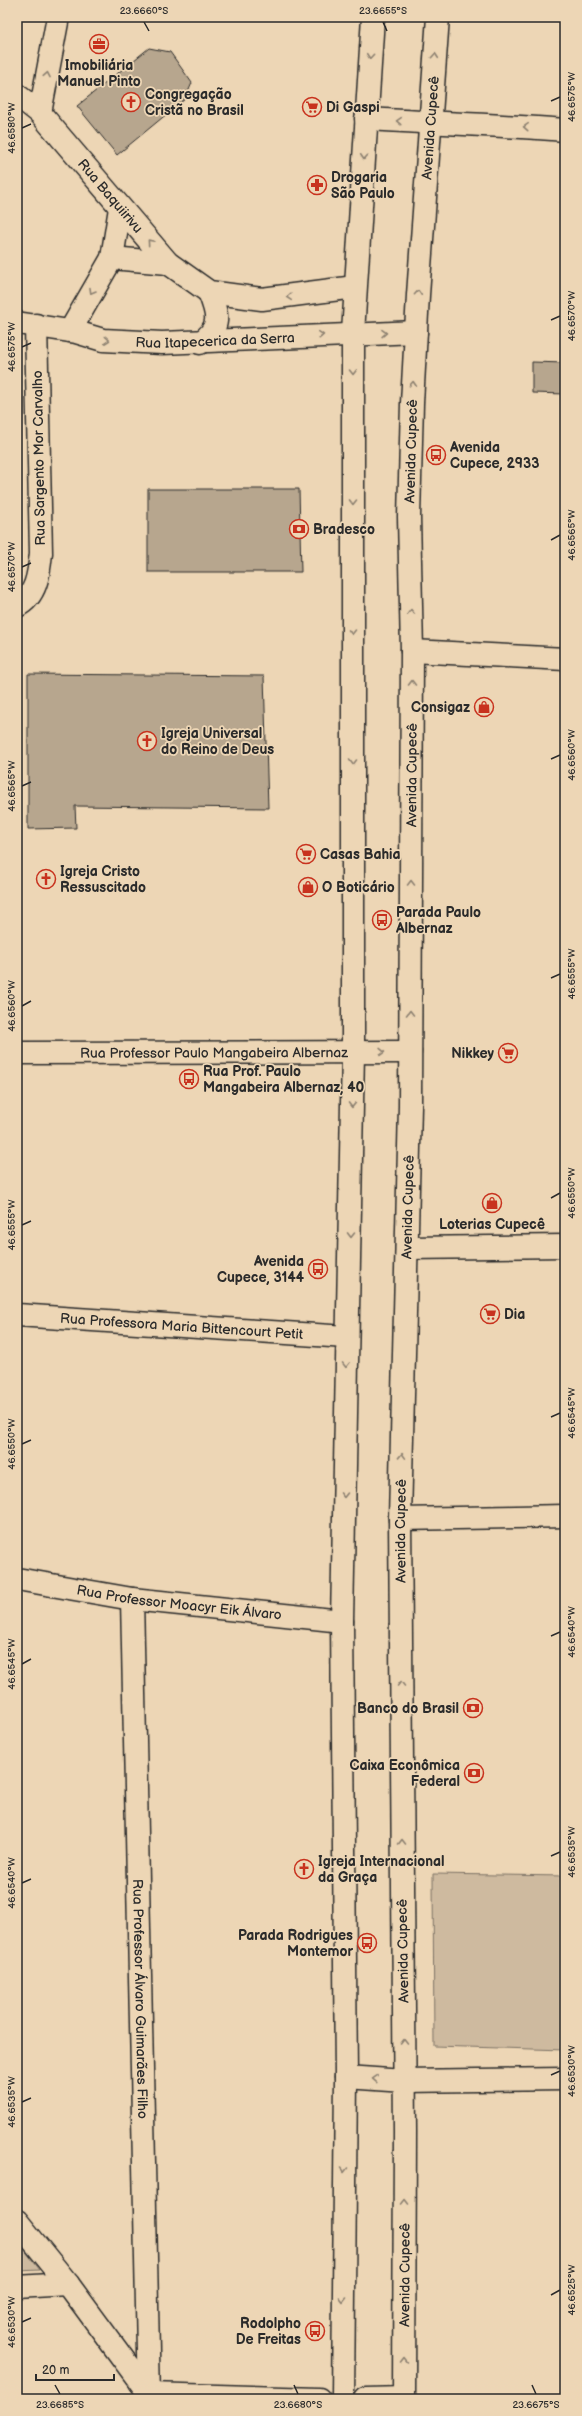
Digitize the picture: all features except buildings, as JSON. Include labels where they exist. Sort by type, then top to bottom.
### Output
[{"type":"main road","points":[[40,113],[58,17]]},
{"type":"main road","points":[[343,2399],[346,2078],[342,1621],[346,1336],[350,1246],[353,1052],[352,333],[373,17]]},
{"type":"main road","name":"Avenida Cupecê","points":[[404,2398],[404,2081],[400,1519],[408,1248],[410,1052],[412,650],[409,516],[416,332],[432,123],[438,17]]},
{"type":"main road","name":"Rua Baquiirivu","points":[[17,95],[40,113],[168,263],[209,292],[262,299],[355,287]]},
{"type":"main road","points":[[366,118],[432,123],[461,122],[565,130]]},
{"type":"main road","points":[[70,330],[112,258],[120,208]]},
{"type":"main road","points":[[112,258],[168,263]]},
{"type":"main road","points":[[200,343],[208,336],[217,324],[216,310],[209,292]]},
{"type":"main road","name":"Rua Itapecerica da Serra","points":[[26,324],[70,330],[103,340],[200,343],[352,333],[416,332]]},
{"type":"main road","name":"Rua Sargento Mor Carvalho","points":[[17,606],[24,602],[33,591],[39,574],[41,553],[26,324]]},
{"type":"main road","points":[[412,650],[565,659]]},
{"type":"main road","name":"Rua Professor Paulo Mangabeira Albernaz","points":[[17,1053],[410,1052]]},
{"type":"main road","points":[[408,1248],[565,1246]]},
{"type":"main road","name":"Rua Professora Maria Bittencourt Petit","points":[[17,1315],[346,1336]]},
{"type":"main road","points":[[400,1519],[565,1516]]},
{"type":"main road","name":"Rua Professor Moacyr Eik Álvaro","points":[[17,1579],[132,1599],[342,1621]]},
{"type":"main road","name":"Rua Professor Álvaro Guimarães Filho","points":[[132,1599],[149,2396]]},
{"type":"main road","points":[[346,2078],[404,2081],[565,2079]]},
{"type":"main road","points":[[17,2221],[68,2284],[149,2396],[319,2399]]},
{"type":"main road","points":[[17,2288],[68,2284]]},
{"type":"main road","points":[[366,2399],[404,2398]]},
{"type":"shaded area","points":[[433,1874],[565,1876],[565,2050],[434,2046]]},
{"type":"shaded area","points":[[17,2240],[40,2270],[17,2271]]},
{"type":"place","name":"Imobiliária Manuel Pinto","points":[[99,44]]},
{"type":"place","name":"Congregação Cristã no Brasil","points":[[131,102]]},
{"type":"place","name":"Di Gaspi","points":[[312,107]]},
{"type":"place","name":"Drogaria São Paulo","points":[[317,185]]},
{"type":"place","name":"Avenida Cupece, 2933","points":[[436,455]]},
{"type":"place","name":"Bradesco","points":[[299,529]]},
{"type":"place","name":"Consigaz","points":[[484,707]]},
{"type":"place","name":"Igreja Universal do Reino de Deus","points":[[147,741]]},
{"type":"place","name":"Casas Bahia","points":[[306,854]]},
{"type":"place","name":"Igreja Cristo Ressuscitado","points":[[46,879]]},
{"type":"place","name":"O Boticário","points":[[308,887]]},
{"type":"place","name":"Parada Paulo Albernaz","points":[[382,920]]},
{"type":"place","name":"Nikkey","points":[[508,1053]]},
{"type":"place","name":"Rua Prof. Paulo Mangabeira Albernaz, 40","points":[[189,1079]]},
{"type":"place","name":"Loterias Cupecê","points":[[492,1203]]},
{"type":"place","name":"Avenida Cupece, 3144","points":[[318,1269]]},
{"type":"place","name":"Dia","points":[[490,1314]]},
{"type":"place","name":"Banco do Brasil","points":[[473,1708]]},
{"type":"place","name":"Caixa Econômica Federal","points":[[474,1773]]},
{"type":"place","name":"Igreja Internacional da Graça","points":[[304,1869]]},
{"type":"place","name":"Parada Rodrigues Montemor","points":[[367,1943]]},
{"type":"place","name":"Rodolpho De Freitas","points":[[315,2331]]}]
